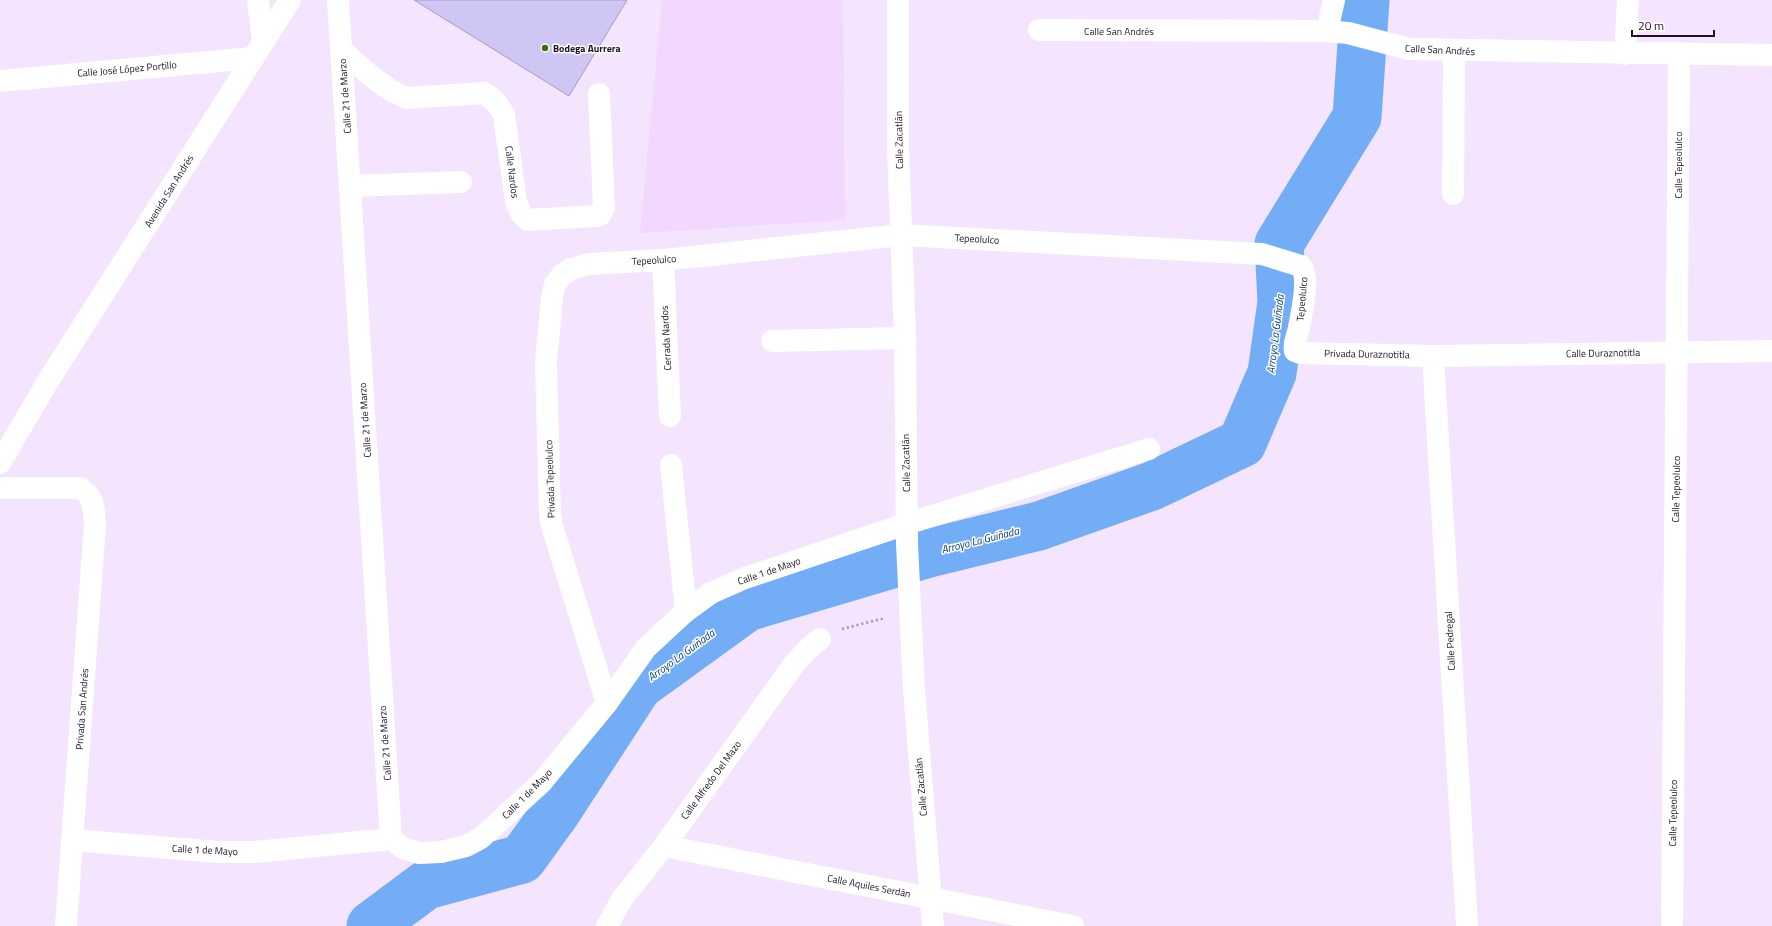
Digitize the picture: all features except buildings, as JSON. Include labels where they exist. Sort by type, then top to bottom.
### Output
[{"type":"street","points":[[258,0],[258,50]]},
{"type":"street","name":"Avenida San Andrés","points":[[0,463],[48,381],[290,0]]},
{"type":"street","name":"Calle 21 de Marzo","points":[[338,0],[351,186],[391,839]]},
{"type":"street","name":"Calle Zacatlán","points":[[898,0],[898,146],[905,338],[907,534],[914,697],[933,926]]},
{"type":"street","points":[[1334,0],[1337,32]]},
{"type":"street","points":[[1625,54],[1628,0]]},
{"type":"street","name":"Calle San Andrés","points":[[1039,30],[1337,32],[1409,50],[1772,55]]},
{"type":"street","name":"Calle José López Portillo","points":[[0,81],[258,50]]},
{"type":"street","name":"Calle Nardos","points":[[342,50],[380,84],[396,94],[407,98],[484,93],[494,99],[500,106],[504,115],[516,202],[522,215],[528,220],[597,216],[602,212],[604,207],[600,94]]},
{"type":"street","points":[[1453,194],[1454,51]]},
{"type":"street","name":"Calle Tepeolulco","points":[[1672,926],[1679,53]]},
{"type":"street","points":[[351,186],[461,182]]},
{"type":"street","name":"Tepeolulco","points":[[562,275],[571,269],[589,264],[663,260],[901,236],[1262,254],[1301,266],[1304,271],[1304,293],[1299,327],[1294,346],[1295,351],[1300,353]]},
{"type":"street","name":"Cerrada Nardos","points":[[663,260],[670,416]]},
{"type":"street","name":"Privada Tepeolulco","points":[[562,275],[555,284],[552,298],[546,363],[550,515],[552,526],[607,703]]},
{"type":"street","points":[[772,341],[905,338]]},
{"type":"street","name":"Calle Duraznotitla","points":[[1433,356],[1772,350]]},
{"type":"street","name":"Privada Duraznotitla","points":[[1300,353],[1433,356]]},
{"type":"street","name":"Calle Pedregal","points":[[1433,356],[1467,926]]},
{"type":"street","name":"Calle 1 de Mayo","points":[[72,840],[234,852],[255,852],[391,839],[403,848],[419,853],[441,852],[466,846],[481,838],[541,783],[607,703],[646,648],[686,611],[711,593],[745,578],[907,534],[1149,449]]},
{"type":"street","points":[[671,465],[686,611]]},
{"type":"street","name":"Privada San Andrés","points":[[0,488],[80,488],[88,494],[93,504],[95,524],[66,926]]},
{"type":"street","name":"Calle Alfredo Del Mazo","points":[[607,926],[622,899],[664,846],[795,663],[820,639]]},
{"type":"street","name":"Calle Aquiles Serdán","points":[[664,846],[1073,926]]},
{"type":"path","points":[[820,639],[837,630],[910,600]]},
{"type":"shaded area","points":[[662,0],[843,0],[845,220],[640,233]]},
{"type":"waterway","name":"Arroyo La Guiñada","points":[[371,926],[426,885],[522,859],[556,812],[638,686],[747,607],[929,553],[1039,526],[1152,486],[1242,443],[1272,373],[1282,302],[1279,244],[1357,117],[1365,0]]},
{"type":"place","name":"Bodega Aurrera","points":[[545,48]]}]
